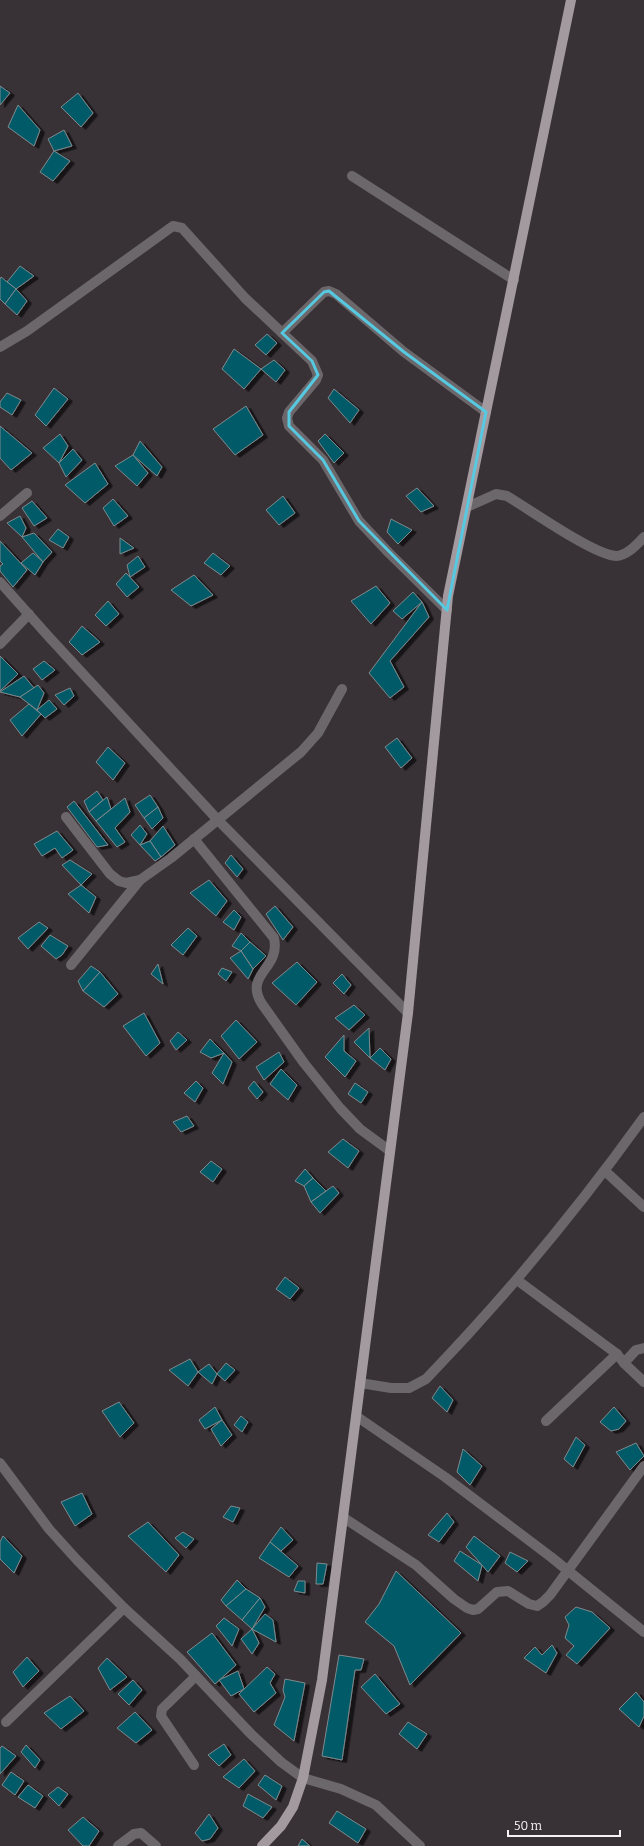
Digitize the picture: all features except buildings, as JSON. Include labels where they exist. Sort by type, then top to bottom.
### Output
[{"type":"main road","points":[[262,1846],[281,1826],[293,1807],[303,1778],[322,1680],[408,1013],[447,610],[486,412],[571,0]]},
{"type":"street","points":[[352,176],[514,280]]},
{"type":"street","points":[[0,347],[27,331],[173,226],[182,228],[245,298],[312,361],[318,376],[289,412],[287,418],[289,426],[323,460],[359,521],[447,610]]},
{"type":"street","points":[[282,333],[324,292],[329,291],[336,294],[404,352],[486,412]]},
{"type":"street","points":[[0,516],[27,493]]},
{"type":"street","points":[[467,507],[496,494],[507,496],[588,546],[603,553],[616,556],[632,548],[644,537]]},
{"type":"street","points":[[0,582],[217,819],[408,1013]]},
{"type":"street","points":[[0,644],[29,614]]},
{"type":"street","points":[[71,965],[140,880],[171,858],[217,819],[273,777],[301,752],[318,733],[342,689]]},
{"type":"street","points":[[66,817],[110,874],[119,881],[126,883],[140,880]]},
{"type":"street","points":[[194,839],[274,938],[275,952],[256,982],[256,995],[304,1063],[340,1108],[360,1129],[390,1151]]},
{"type":"street","points":[[360,1383],[391,1388],[409,1388],[426,1379],[517,1280],[604,1171],[644,1117]]},
{"type":"street","points":[[604,1171],[644,1207]]},
{"type":"street","points":[[517,1280],[617,1354],[624,1363],[644,1382]]},
{"type":"street","points":[[624,1363],[636,1350],[644,1348]]},
{"type":"street","points":[[546,1421],[617,1354]]},
{"type":"street","points":[[356,1416],[445,1477],[644,1632]]},
{"type":"street","points":[[0,1463],[49,1529],[77,1560],[124,1608],[180,1658],[281,1762],[303,1778],[342,1789],[376,1805],[420,1846]]},
{"type":"street","points":[[344,1518],[416,1565],[454,1599],[473,1610],[478,1609],[498,1592],[502,1591],[508,1591],[529,1604],[537,1606],[546,1598],[567,1571],[644,1466]]},
{"type":"street","points":[[6,1722],[124,1608]]},
{"type":"street","points":[[194,1765],[161,1716],[161,1713],[162,1709],[196,1676]]},
{"type":"street","points":[[118,1846],[137,1832],[142,1832],[156,1846]]},
{"type":"highlighted area","points":[[329,291],[404,352],[486,412],[447,610],[359,521],[323,460],[289,426],[289,412],[318,375],[312,361],[282,333],[324,292]]}]
